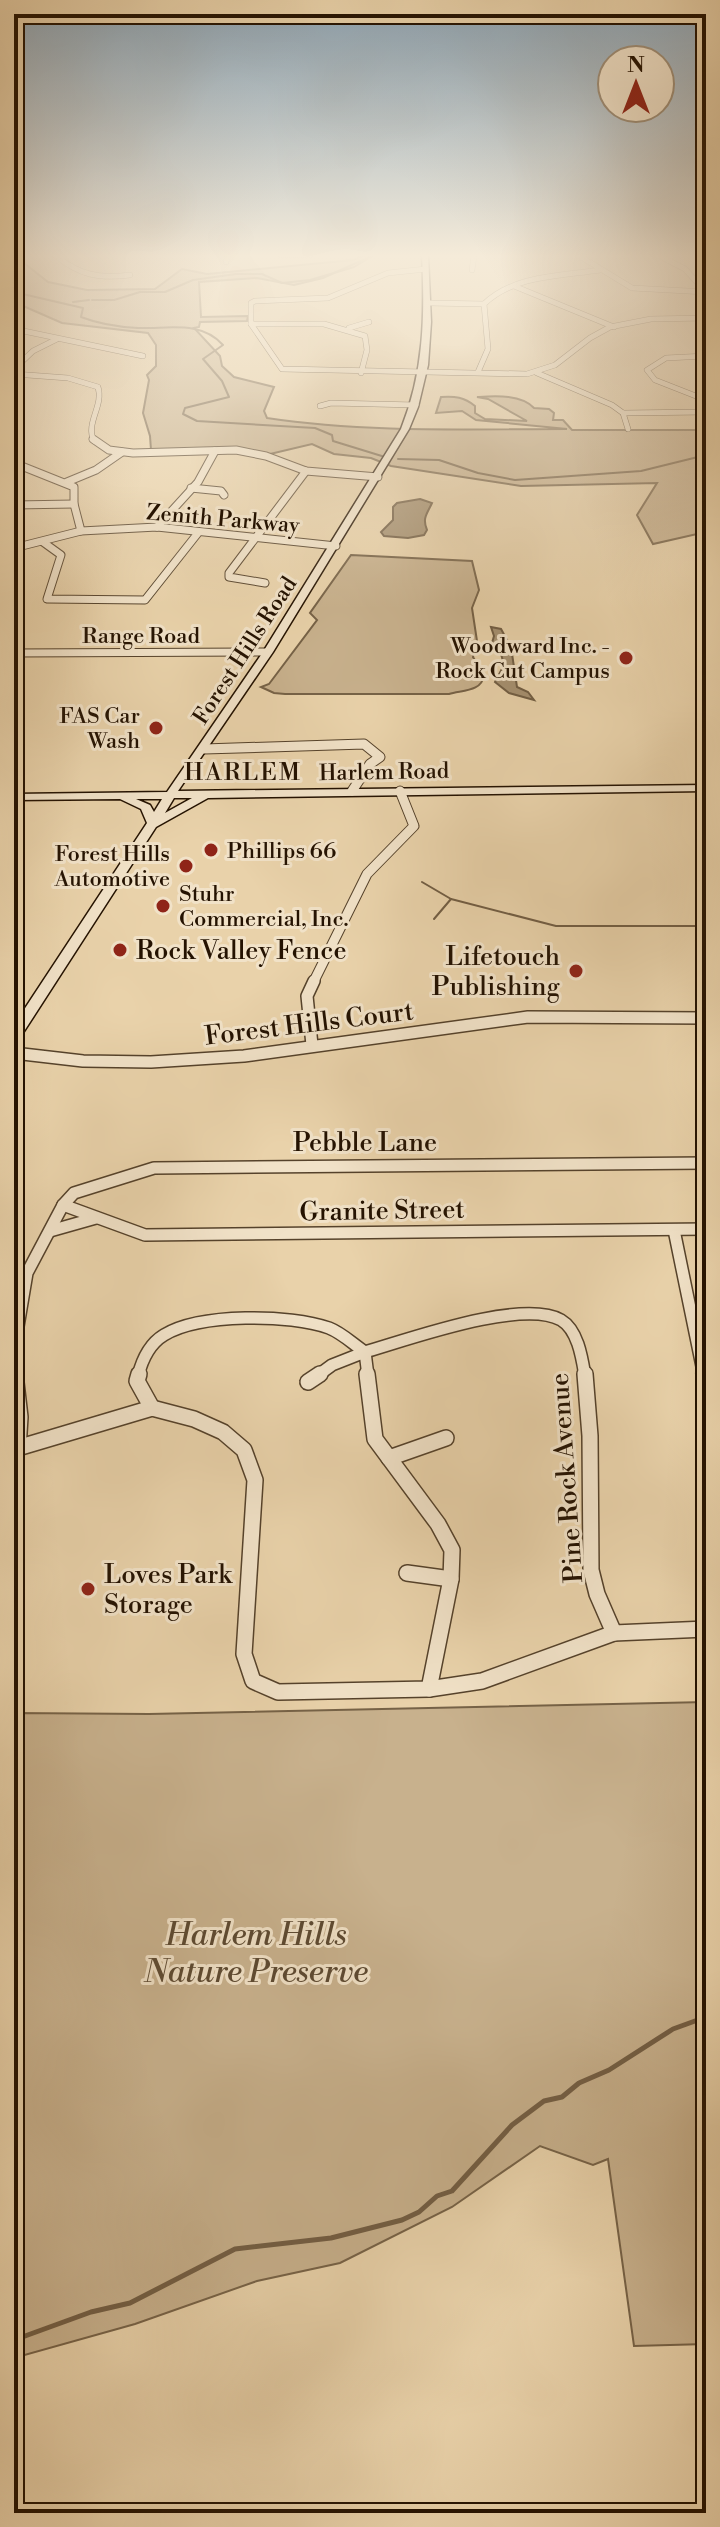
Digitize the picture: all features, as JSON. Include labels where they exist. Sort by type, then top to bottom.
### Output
[{"type":"street","points":[[24,373],[84,380],[98,387],[101,396],[91,426],[91,436],[99,445],[122,452],[249,452],[306,471],[378,477]]},
{"type":"street","name":"Forest Hills Road","points":[[14,1036],[336,546],[378,477],[416,405],[423,373]]},
{"type":"street","points":[[484,373],[537,373],[623,413],[706,412]]},
{"type":"street","points":[[649,373],[655,380],[706,400]]},
{"type":"street","points":[[320,406],[344,403],[416,405]]},
{"type":"street","points":[[623,413],[628,429]]},
{"type":"street","points":[[157,527],[191,488],[213,459],[215,451]]},
{"type":"street","points":[[67,482],[96,470],[122,452]]},
{"type":"street","points":[[14,463],[74,487],[74,504],[81,531]]},
{"type":"street","points":[[265,583],[229,577],[306,471]]},
{"type":"street","points":[[191,488],[220,491],[224,495]]},
{"type":"street","points":[[14,505],[74,504]]},
{"type":"street","name":"Zenith Parkway","points":[[14,548],[81,531],[157,527],[336,546]]},
{"type":"street","points":[[43,542],[61,555],[47,599],[145,600],[198,533]]},
{"type":"street","points":[[14,643],[17,632]]},
{"type":"street","name":"Range Road","points":[[14,653],[268,652]]},
{"type":"street","points":[[204,749],[364,744],[380,757],[370,764],[352,791]]},
{"type":"street","points":[[109,795],[148,788],[186,771]]},
{"type":"street","name":"Harlem Road","points":[[14,797],[706,788]]},
{"type":"street","points":[[312,1045],[307,996],[367,874],[414,826],[400,791]]},
{"type":"street","points":[[109,795],[141,803],[153,824],[176,809],[214,793]]},
{"type":"street","name":"Forest Hills Court","points":[[14,1053],[83,1061],[151,1062],[244,1056],[528,1017],[706,1018]]},
{"type":"street","name":"Pebble Lane","points":[[63,1205],[74,1193],[154,1168],[706,1163]]},
{"type":"street","points":[[14,1350],[21,1272],[50,1231],[63,1205]]},
{"type":"street","name":"Granite Street","points":[[63,1205],[145,1235],[706,1229]]},
{"type":"street","points":[[50,1231],[96,1218]]},
{"type":"street","points":[[674,1230],[706,1383]]},
{"type":"street","name":"Pine Rock Avenue","points":[[365,1352],[497,1316],[546,1316],[565,1321],[576,1334],[582,1360],[593,1456],[591,1571],[601,1607],[614,1633]]},
{"type":"street","points":[[152,1408],[137,1381],[143,1355],[164,1334],[194,1323],[296,1319],[332,1329],[365,1352],[375,1439],[438,1524],[452,1550],[451,1579],[429,1689]]},
{"type":"street","points":[[308,1382],[332,1365],[365,1352]]},
{"type":"street","points":[[14,1360],[20,1417],[16,1449],[152,1408],[214,1427],[244,1450],[255,1480],[244,1654],[253,1681],[278,1692],[429,1689],[482,1681],[614,1633],[706,1629]]},
{"type":"street","points":[[389,1458],[446,1438]]},
{"type":"street","points":[[407,1573],[451,1579]]},
{"type":"green space","points":[[230,373],[234,377],[274,387],[264,411],[267,418],[304,423],[379,428],[567,429],[476,420],[462,411],[436,413],[441,397],[455,397],[471,403],[475,406],[475,413],[485,419],[527,421],[488,399],[477,397],[500,396],[522,400],[534,408],[549,409],[554,413],[553,420],[563,420],[572,430],[706,430],[706,532],[653,544],[637,515],[657,483],[521,486],[391,466],[371,458],[334,454],[312,444],[270,454],[151,450],[143,413],[149,380],[147,375]]},
{"type":"green space","points":[[351,555],[472,561],[479,590],[472,608],[477,641],[473,657],[484,675],[480,685],[449,694],[285,694],[261,687],[269,684],[317,620],[310,613]]},
{"type":"green space","name":"Harlem Hills Nature Preserve","points":[[706,1702],[706,2344],[634,2346],[608,2159],[593,2165],[540,2146],[452,2207],[340,2263],[257,2281],[135,2324],[14,2358],[14,1713],[149,1714]]},
{"type":"shaded area","points":[[420,499],[432,503],[426,516],[427,530],[424,535],[408,538],[384,536],[381,532],[393,520],[393,507],[397,503]]},
{"type":"shaded area","points":[[491,627],[501,629],[511,647],[517,687],[528,692],[534,700],[509,693],[495,682],[504,665],[501,654],[490,650],[494,636]]},
{"type":"waterway","points":[[215,373],[229,397],[185,408],[183,414],[197,421],[315,428],[332,435],[333,441],[385,457]]},
{"type":"waterway","points":[[398,459],[439,460],[478,473],[515,480],[641,471],[706,455]]},
{"type":"waterway","points":[[422,882],[451,899]]},
{"type":"waterway","points":[[434,919],[451,899]]},
{"type":"waterway","points":[[451,899],[556,926],[706,926]]},
{"type":"waterway","points":[[14,2340],[91,2312],[130,2303],[235,2249],[331,2238],[402,2220],[419,2212],[437,2196],[452,2191],[512,2125],[544,2101],[562,2097],[579,2083],[609,2070],[673,2029],[706,2017]]},
{"type":"place","name":"Woodward Inc. - Rock Cut Campus","points":[[626,658]]},
{"type":"place","name":"FAS Car Wash","points":[[156,728]]},
{"type":"place","name":"Phillips 66","points":[[211,850]]},
{"type":"place","name":"Forest Hills Automotive","points":[[186,866]]},
{"type":"place","name":"Stuhr Commercial, Inc.","points":[[163,906]]},
{"type":"place","name":"Rock Valley Fence","points":[[120,950]]},
{"type":"place","name":"Lifetouch Publishing","points":[[576,971]]},
{"type":"place","name":"Loves Park Storage","points":[[88,1589]]},
{"type":"district","name":"HARLEM","points":[[243,772]]}]
